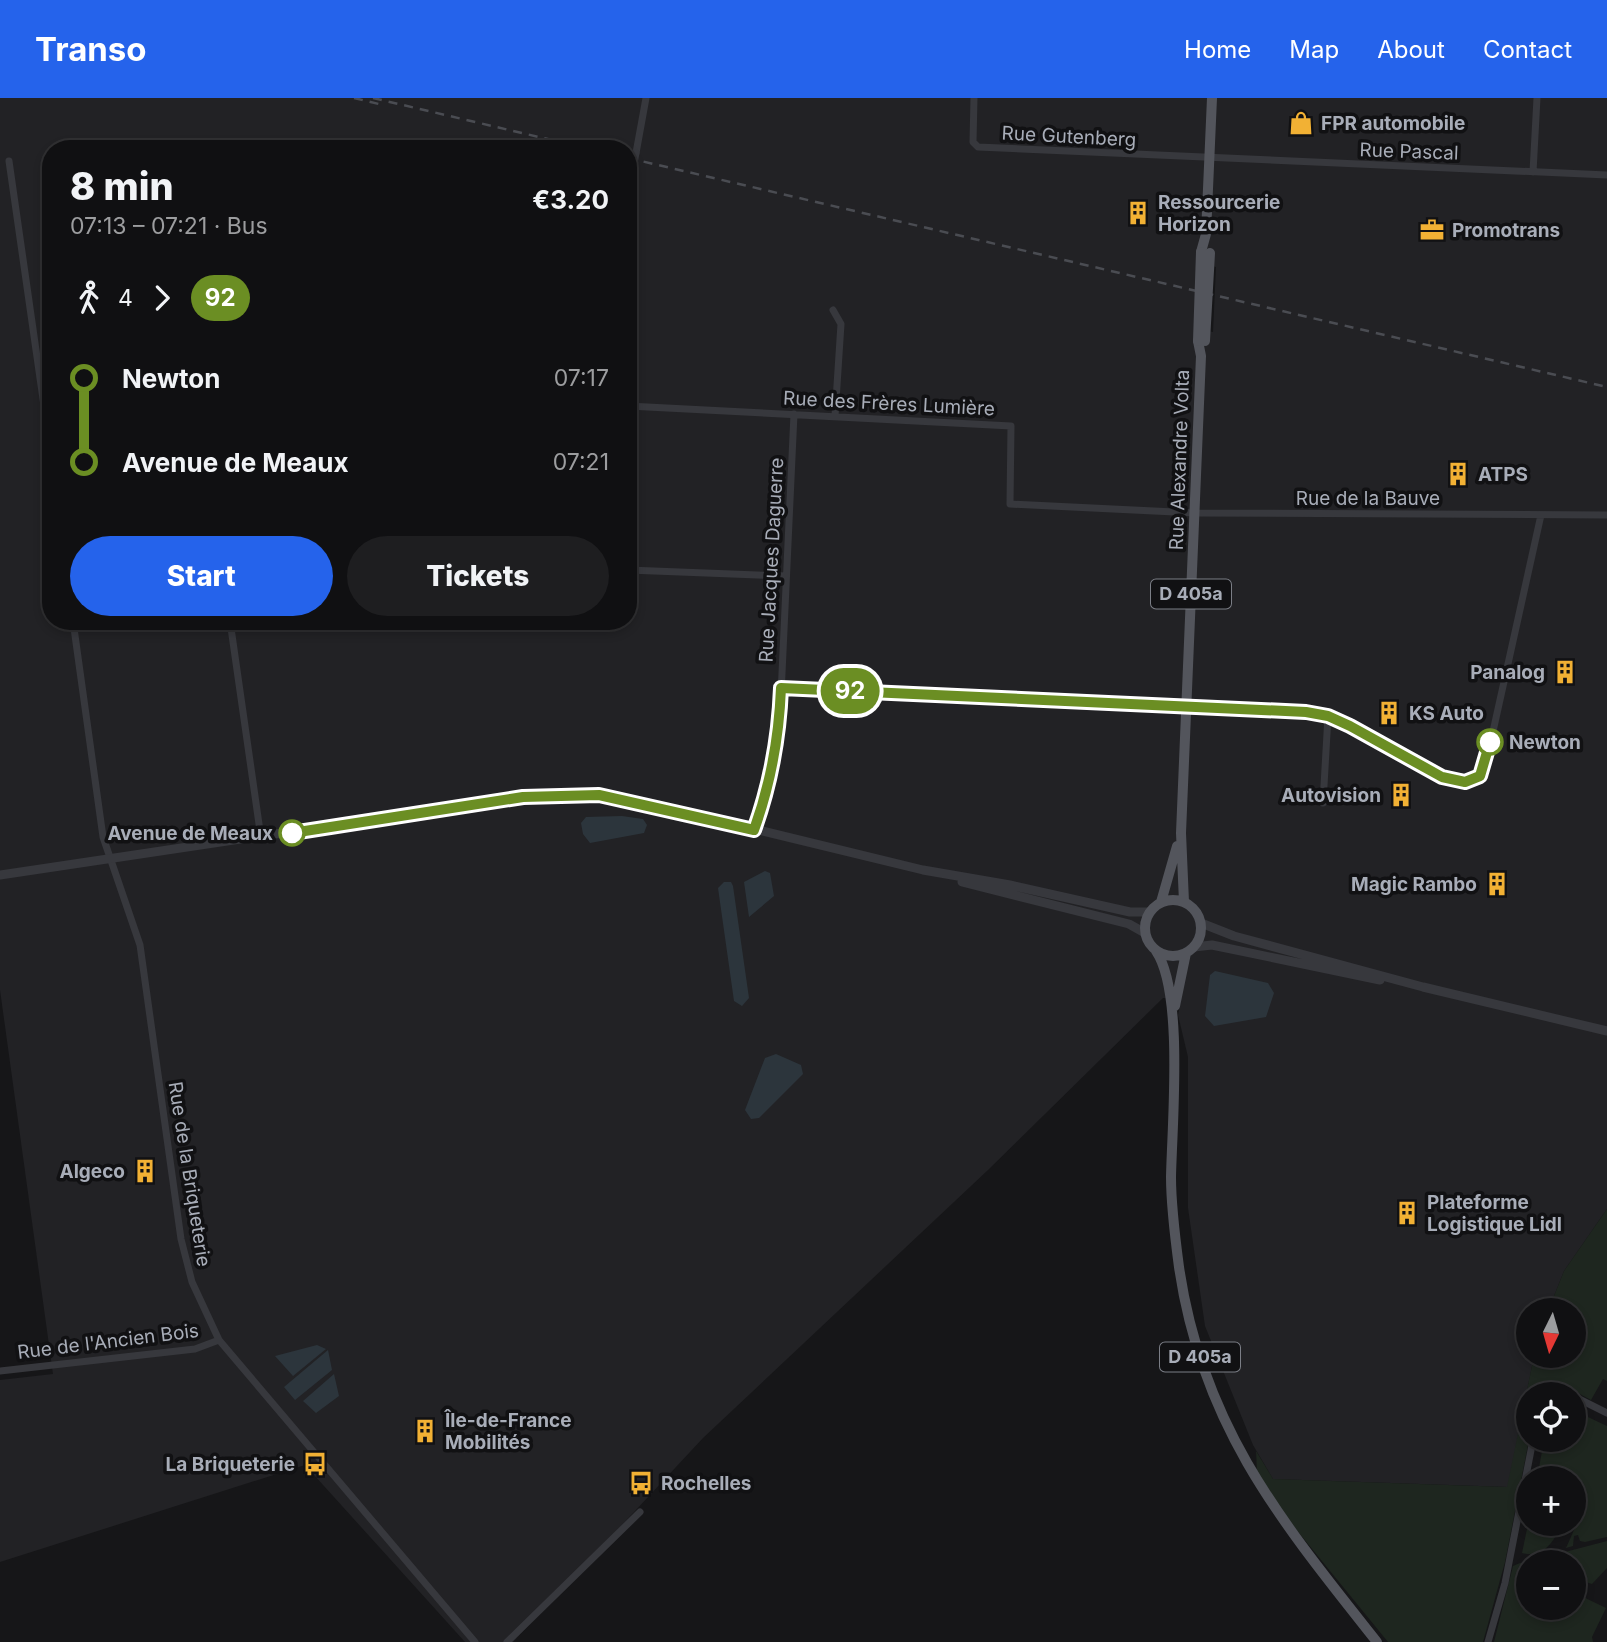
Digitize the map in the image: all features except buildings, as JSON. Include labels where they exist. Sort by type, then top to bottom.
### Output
[{"type":"main road","name":"Rue Alexandre Volta","points":[[1184,902],[1181,833],[1185,706],[1212,98]]},
{"type":"main road","name":"Rue Alexandre Volta","points":[[1161,902],[1181,833]]},
{"type":"main road","points":[[1161,902],[1184,902],[1195,910],[1201,923],[1201,932],[1190,950],[1171,956],[1156,951],[1145,933],[1149,912],[1161,902]]},
{"type":"main road","name":"D 405a","points":[[1172,1023],[1180,970],[1190,950]]},
{"type":"main road","name":"D 405a","points":[[1156,951],[1167,973],[1172,1023],[1174,1218],[1184,1296],[1204,1370],[1225,1422],[1263,1493],[1283,1524],[1377,1642]]},
{"type":"street","points":[[637,148],[646,98]]},
{"type":"street","name":"Rue Gutenberg","points":[[974,98],[973,142],[978,147],[1209,158]]},
{"type":"street","points":[[1533,172],[1537,98]]},
{"type":"street","name":"Rue Pascal","points":[[1209,158],[1607,175]]},
{"type":"street","points":[[9,161],[42,391]]},
{"type":"street","points":[[833,310],[841,324],[835,416]]},
{"type":"street","name":"Rue des Frères Lumière","points":[[637,406],[1011,426],[1010,504],[1195,513]]},
{"type":"street","name":"Rue Jacques Daguerre","points":[[754,830],[764,802],[779,738],[794,414]]},
{"type":"street","name":"Rue de la Bauve","points":[[1195,513],[1607,515]]},
{"type":"street","points":[[781,688],[1306,712],[1328,716],[1442,777],[1465,782],[1480,776],[1486,763],[1541,515]]},
{"type":"street","points":[[637,570],[786,576]]},
{"type":"street","name":"Rue de la Briqueterie","points":[[74,630],[108,859],[137,928],[140,944],[181,1239],[192,1282],[219,1340],[475,1642]]},
{"type":"street","points":[[231,630],[261,838]]},
{"type":"street","points":[[1323,803],[1328,716]]},
{"type":"street","points":[[0,875],[523,797],[599,795],[923,870],[1010,885],[1130,912],[1149,912]]},
{"type":"street","points":[[923,870],[1004,895],[1129,924],[1145,933]]},
{"type":"street","points":[[1201,923],[1234,936],[1423,987],[1607,1031]]},
{"type":"street","points":[[1190,950],[1212,945],[1423,987]]},
{"type":"street","name":"Rue de l'Ancien Bois","points":[[0,1371],[195,1349],[219,1340]]},
{"type":"street","points":[[1586,1402],[1607,1413]]},
{"type":"street","points":[[1488,1642],[1505,1583],[1531,1452]]},
{"type":"street","points":[[507,1642],[640,1512]]},
{"type":"shaded area","points":[[0,98],[1607,98],[1607,1209],[1564,1271],[1553,1298],[1516,1298],[1516,1368],[1532,1368],[1529,1382],[1516,1382],[1516,1447],[1508,1487],[1273,1479],[1253,1445],[1205,1326],[1188,1208],[1188,1057],[1178,1015],[1181,999],[1163,998],[988,1170],[703,1438],[513,1642],[465,1642],[305,1465],[0,1562],[0,1380],[53,1374],[0,990]],"holes":[[[1197,263],[1216,267],[1213,332],[1194,328]]]},
{"type":"shaded area","points":[[622,816],[643,819],[647,825],[644,833],[590,843],[583,834],[581,823],[586,817]]},
{"type":"shaded area","points":[[765,871],[770,873],[774,896],[749,917],[744,882]]},
{"type":"shaded area","points":[[724,882],[731,882],[733,886],[749,998],[742,1006],[734,1001],[718,888]]},
{"type":"shaded area","points":[[1215,971],[1268,983],[1274,993],[1266,1017],[1214,1026],[1205,1016],[1210,975]]},
{"type":"shaded area","points":[[776,1054],[801,1065],[803,1074],[759,1118],[751,1119],[745,1110],[765,1058]]},
{"type":"shaded area","points":[[1607,1209],[1607,1381],[1603,1379],[1591,1400],[1586,1397],[1586,1382],[1529,1382],[1532,1368],[1586,1368],[1586,1298],[1553,1298],[1564,1271]]},
{"type":"shaded area","points":[[317,1345],[326,1349],[293,1376],[275,1356]]},
{"type":"shaded area","points":[[328,1350],[332,1370],[295,1400],[284,1387]]},
{"type":"shaded area","points":[[334,1374],[339,1396],[316,1413],[303,1401]]},
{"type":"shaded area","points":[[1586,1416],[1607,1426],[1607,1537],[1585,1542],[1580,1541],[1578,1536],[1586,1536],[1586,1466],[1539,1466],[1542,1452],[1586,1452]]},
{"type":"shaded area","points":[[1516,1443],[1516,1452],[1527,1452],[1524,1466],[1516,1466],[1516,1506],[1505,1562],[1483,1642],[1388,1642],[1286,1517],[1257,1472],[1256,1451],[1273,1479],[1507,1487]]},
{"type":"shaded area","points":[[1526,1536],[1556,1536],[1543,1550],[1523,1550]]},
{"type":"shaded area","points":[[1571,1536],[1574,1536],[1573,1546],[1566,1548]]},
{"type":"shaded area","points":[[1607,1541],[1607,1568],[1592,1584],[1586,1582],[1586,1550],[1573,1550]]},
{"type":"shaded area","points":[[1516,1565],[1516,1620],[1586,1620],[1586,1598],[1606,1608],[1592,1637],[1593,1642],[1494,1642],[1513,1566]]},
{"type":"railway","points":[[354,98],[383,105]]},
{"type":"railway","points":[[373,98],[552,140]]},
{"type":"railway","points":[[637,160],[1607,387]]},
{"type":"bus line","name":"92","points":[[292,833],[523,797],[599,795],[673,809],[754,830],[764,802],[779,738],[781,688],[1306,712],[1328,716],[1442,777],[1465,782],[1480,776],[1490,742]]},
{"type":"place","name":"FPR automobile","points":[[1301,123]]},
{"type":"place","name":"Ressourcerie Horizon","points":[[1138,213]]},
{"type":"place","name":"Promotrans","points":[[1432,230]]},
{"type":"place","name":"ATPS","points":[[1458,474]]},
{"type":"place","name":"Panalog","points":[[1565,672]]},
{"type":"place","name":"KS Auto","points":[[1389,713]]},
{"type":"place","name":"Newton","points":[[1490,742]]},
{"type":"place","name":"Autovision","points":[[1401,795]]},
{"type":"place","name":"Avenue de Meaux","points":[[292,833]]},
{"type":"place","name":"Magic Rambo","points":[[1497,884]]},
{"type":"place","name":"Algeco","points":[[145,1171]]},
{"type":"place","name":"Plateforme Logistique Lidl","points":[[1407,1213]]},
{"type":"place","name":"Île-de-France Mobilités","points":[[425,1431]]},
{"type":"place","name":"La Briqueterie","points":[[315,1464]]},
{"type":"place","name":"Rochelles","points":[[641,1483]]}]
